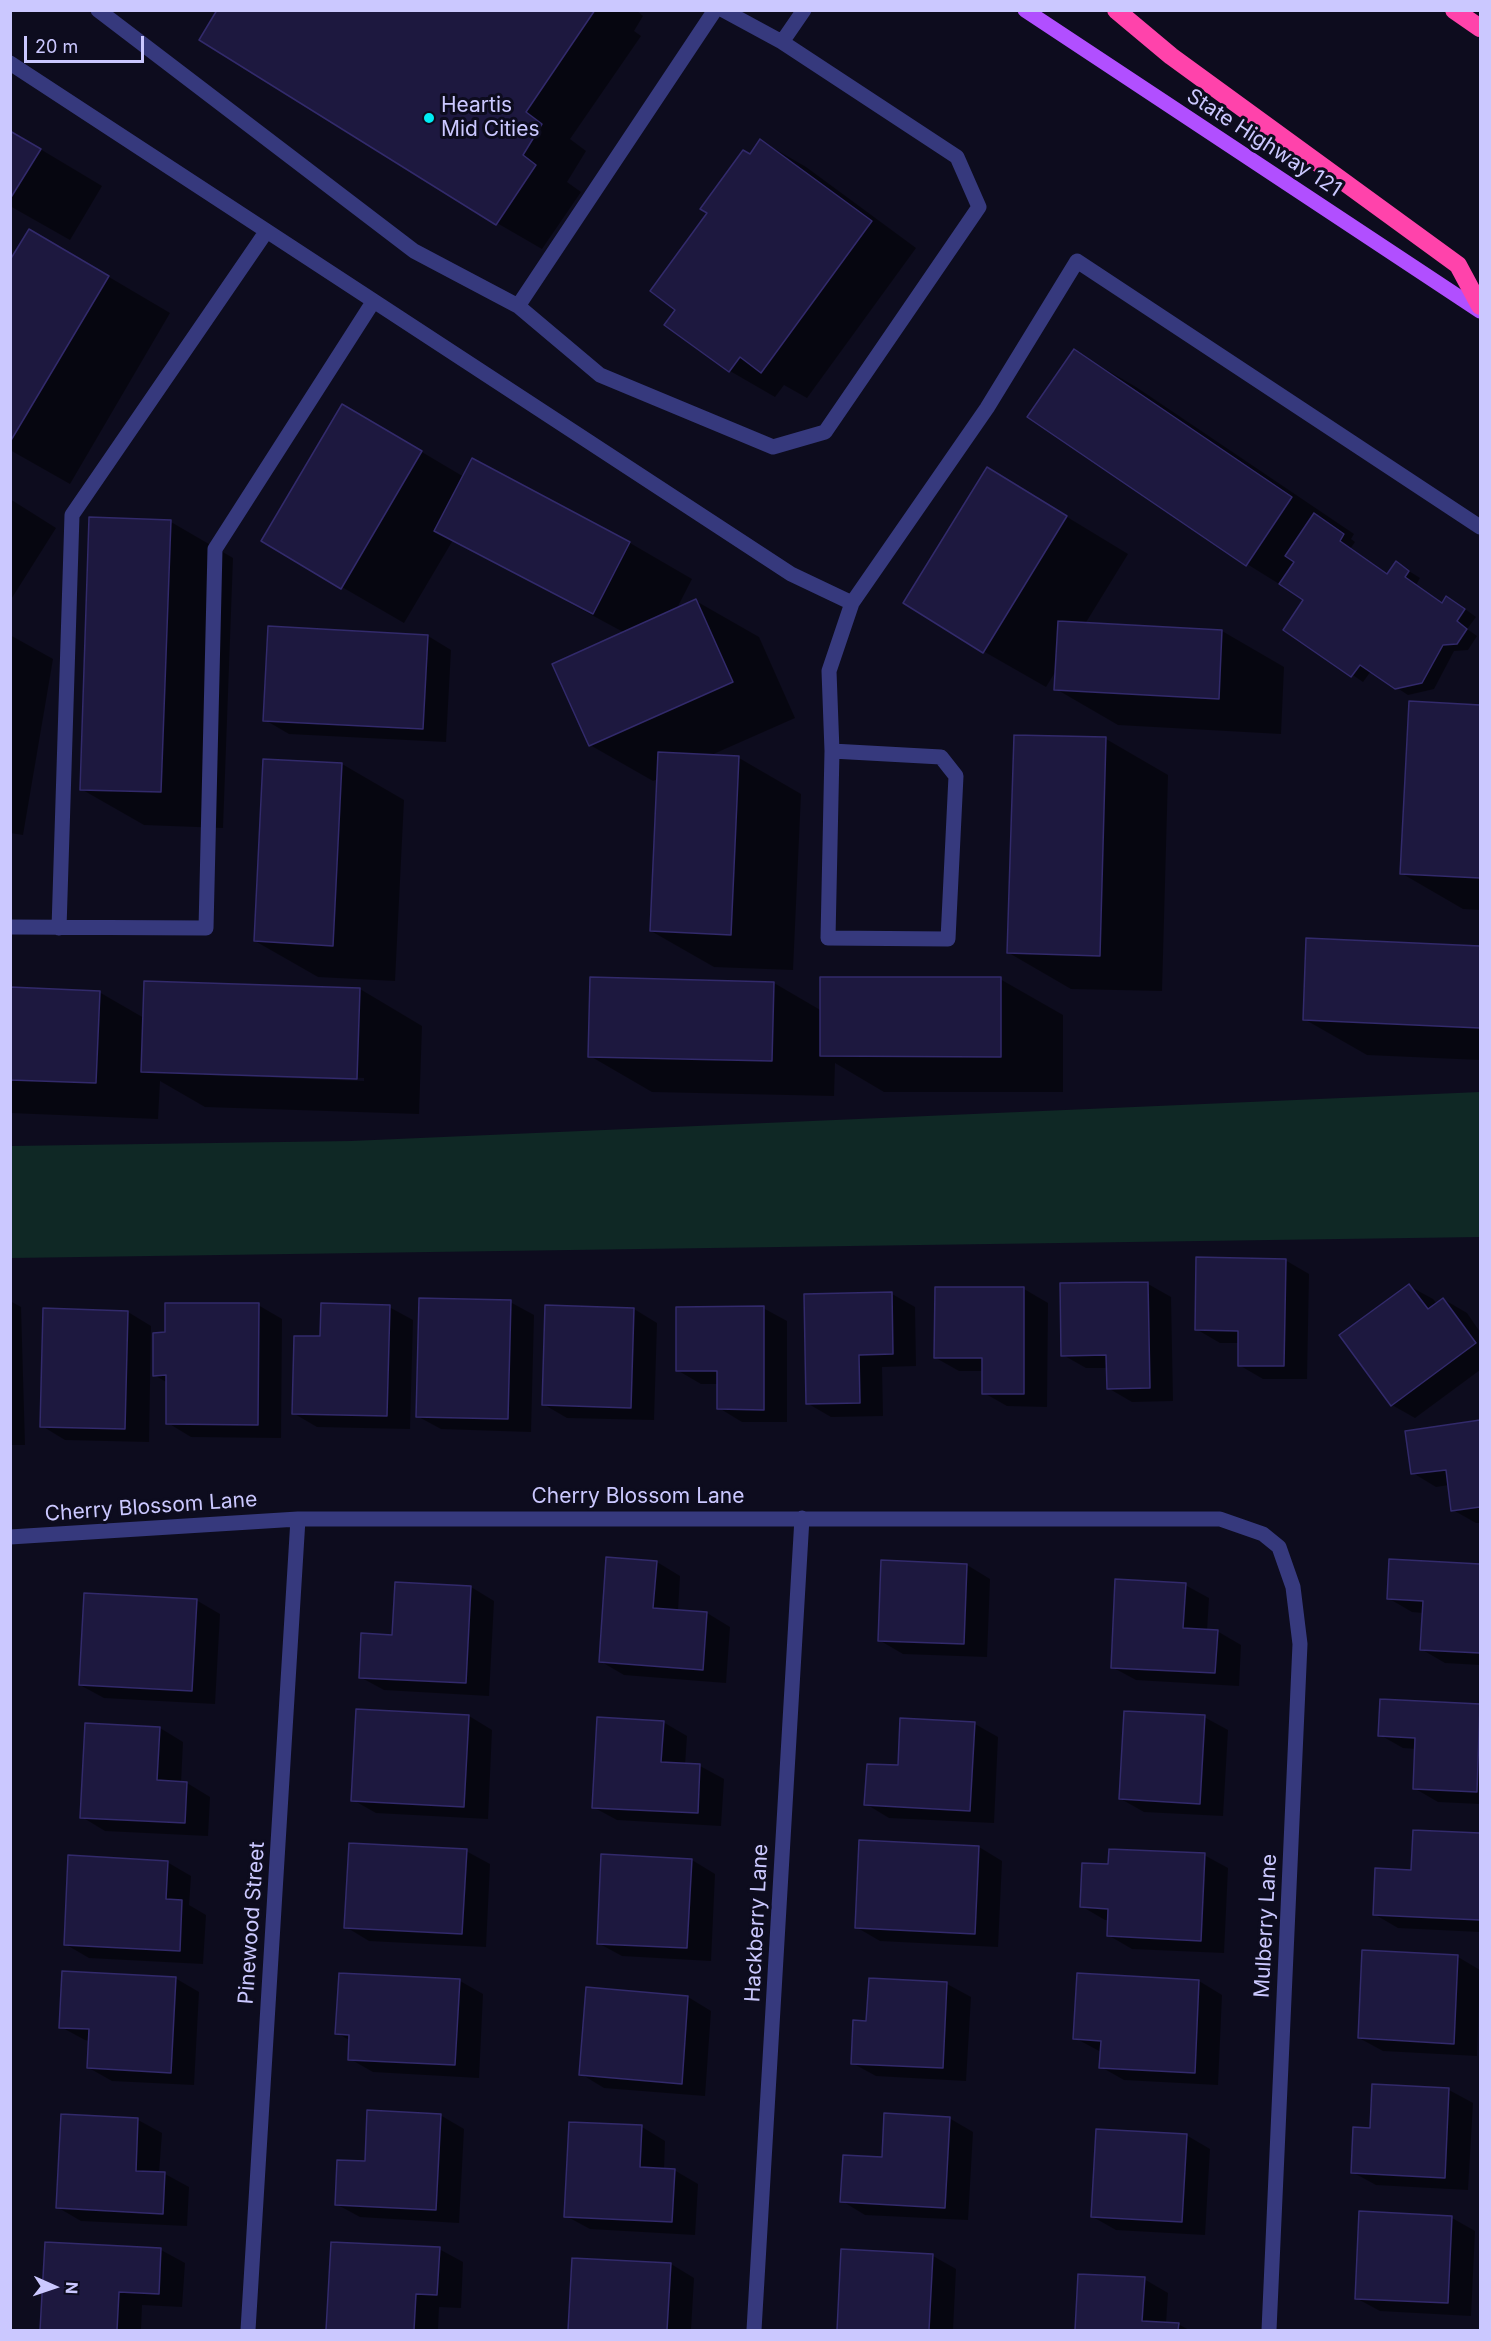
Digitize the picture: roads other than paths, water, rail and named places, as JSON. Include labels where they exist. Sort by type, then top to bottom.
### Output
[{"type":"highway","points":[[1116,10],[1171,56],[1458,265],[1480,306]]},
{"type":"highway","points":[[1454,10],[1480,28]]},
{"type":"main road","name":"State Highway 121","points":[[1025,10],[1480,311]]},
{"type":"street","points":[[98,10],[414,250],[518,306],[600,375],[773,447],[825,432],[979,207],[957,157],[782,42],[723,10]]},
{"type":"street","points":[[518,306],[715,10]]},
{"type":"street","points":[[782,42],[804,10]]},
{"type":"street","points":[[10,63],[791,574],[852,603]]},
{"type":"street","points":[[58,928],[72,515],[266,232]]},
{"type":"street","points":[[832,751],[940,757],[956,776],[948,939],[828,938],[832,751],[830,671],[852,603],[987,408],[1077,261],[1480,527]]},
{"type":"street","points":[[10,927],[206,928],[215,549],[373,302]]},
{"type":"street","name":"Hackberry Lane","points":[[754,2331],[802,1518]]},
{"type":"street","name":"Cherry Blossom Lane","points":[[10,1537],[298,1519],[1220,1519],[1263,1534]]},
{"type":"street","name":"Pinewood Street","points":[[248,2331],[298,1519]]},
{"type":"street","name":"Mulberry Lane","points":[[1263,1534],[1279,1547],[1293,1587],[1300,1644],[1269,2331]]},
{"type":"place","name":"Heartis Mid Cities","points":[[429,118]]}]
